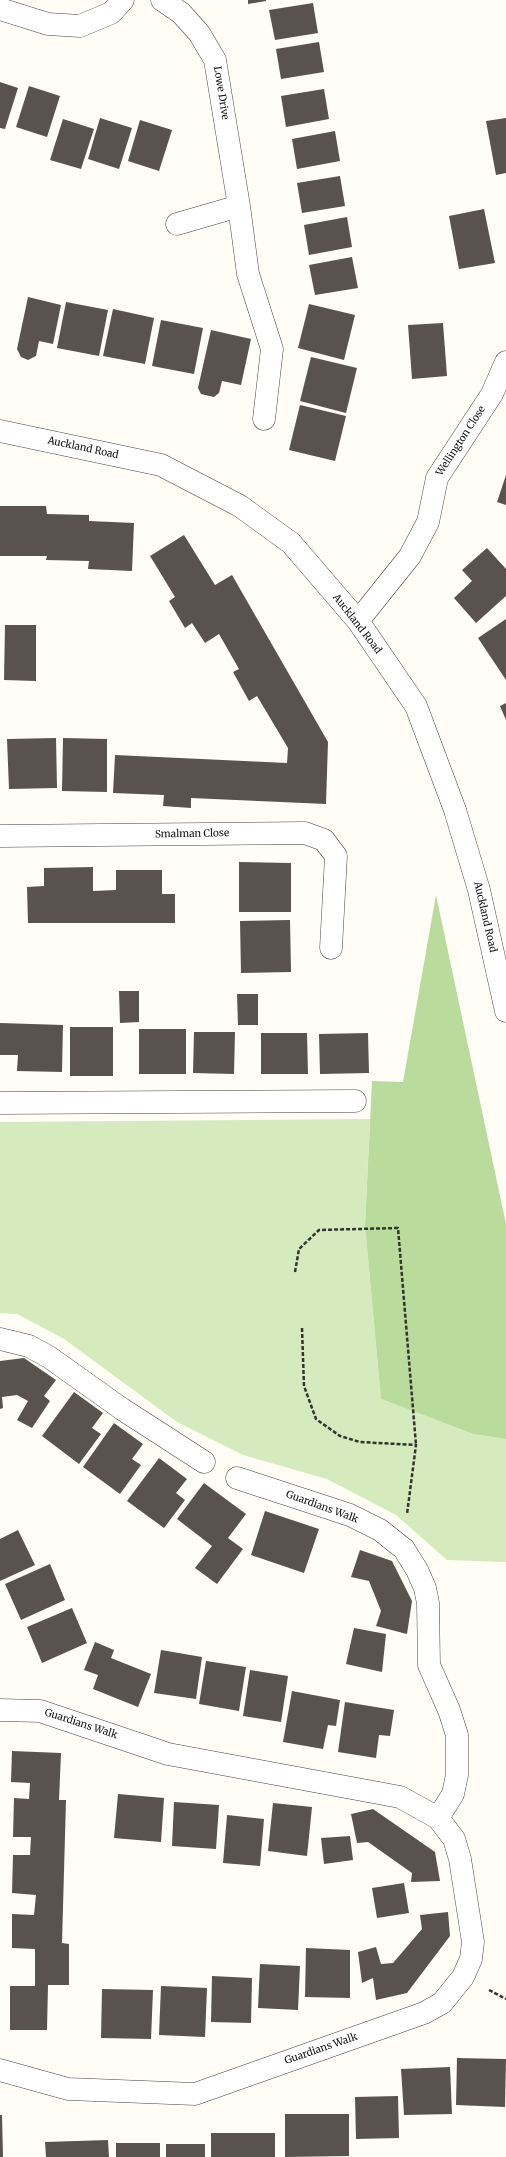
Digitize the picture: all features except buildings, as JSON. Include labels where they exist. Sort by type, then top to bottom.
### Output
[{"type":"street","points":[[0,9],[48,24],[80,26],[111,13],[123,0]]},
{"type":"street","name":"Lowe Drive","points":[[162,0],[181,14],[199,33],[216,60],[248,274],[272,349],[264,418]]},
{"type":"street","points":[[177,224],[239,206]]},
{"type":"street","name":"Wellington Close","points":[[358,621],[410,556],[428,522],[437,478],[492,394],[506,362]]},
{"type":"street","name":"Auckland Road","points":[[0,431],[161,465],[240,506],[291,544],[358,621],[416,706],[455,810],[479,890],[506,1011]]},
{"type":"street","name":"Smalman Close","points":[[0,836],[305,833],[324,840],[336,856],[331,948]]},
{"type":"street","points":[[0,1103],[355,1100]]},
{"type":"street","points":[[0,1339],[29,1346],[49,1357],[122,1409],[204,1462]]},
{"type":"street","name":"Guardians Walk","points":[[237,1478],[350,1515],[380,1530],[404,1549],[425,1588],[428,1603],[429,1665],[449,1710],[457,1735],[457,1775],[453,1794],[438,1818]]},
{"type":"street","name":"Guardians Walk","points":[[0,1710],[40,1711],[168,1754],[400,1797],[438,1818],[454,1839],[460,1859],[473,1942],[471,1959],[463,1977],[442,2003],[424,2013],[195,2094],[68,2089],[0,2070]]},
{"type":"path","points":[[295,1272],[299,1249],[319,1230],[398,1228],[416,1445],[404,1549]]},
{"type":"path","points":[[302,1328],[304,1386],[316,1419],[340,1436],[360,1442],[416,1445]]},
{"type":"green space","points":[[436,895],[506,1224],[506,1439],[473,1434],[381,1399],[365,1225],[372,1081],[403,1082]]},
{"type":"green space","points":[[370,1119],[365,1225],[381,1399],[473,1434],[506,1439],[506,1562],[447,1560],[396,1515],[327,1479],[243,1455],[177,1422],[64,1339],[17,1314],[0,1313],[0,1122]]}]
